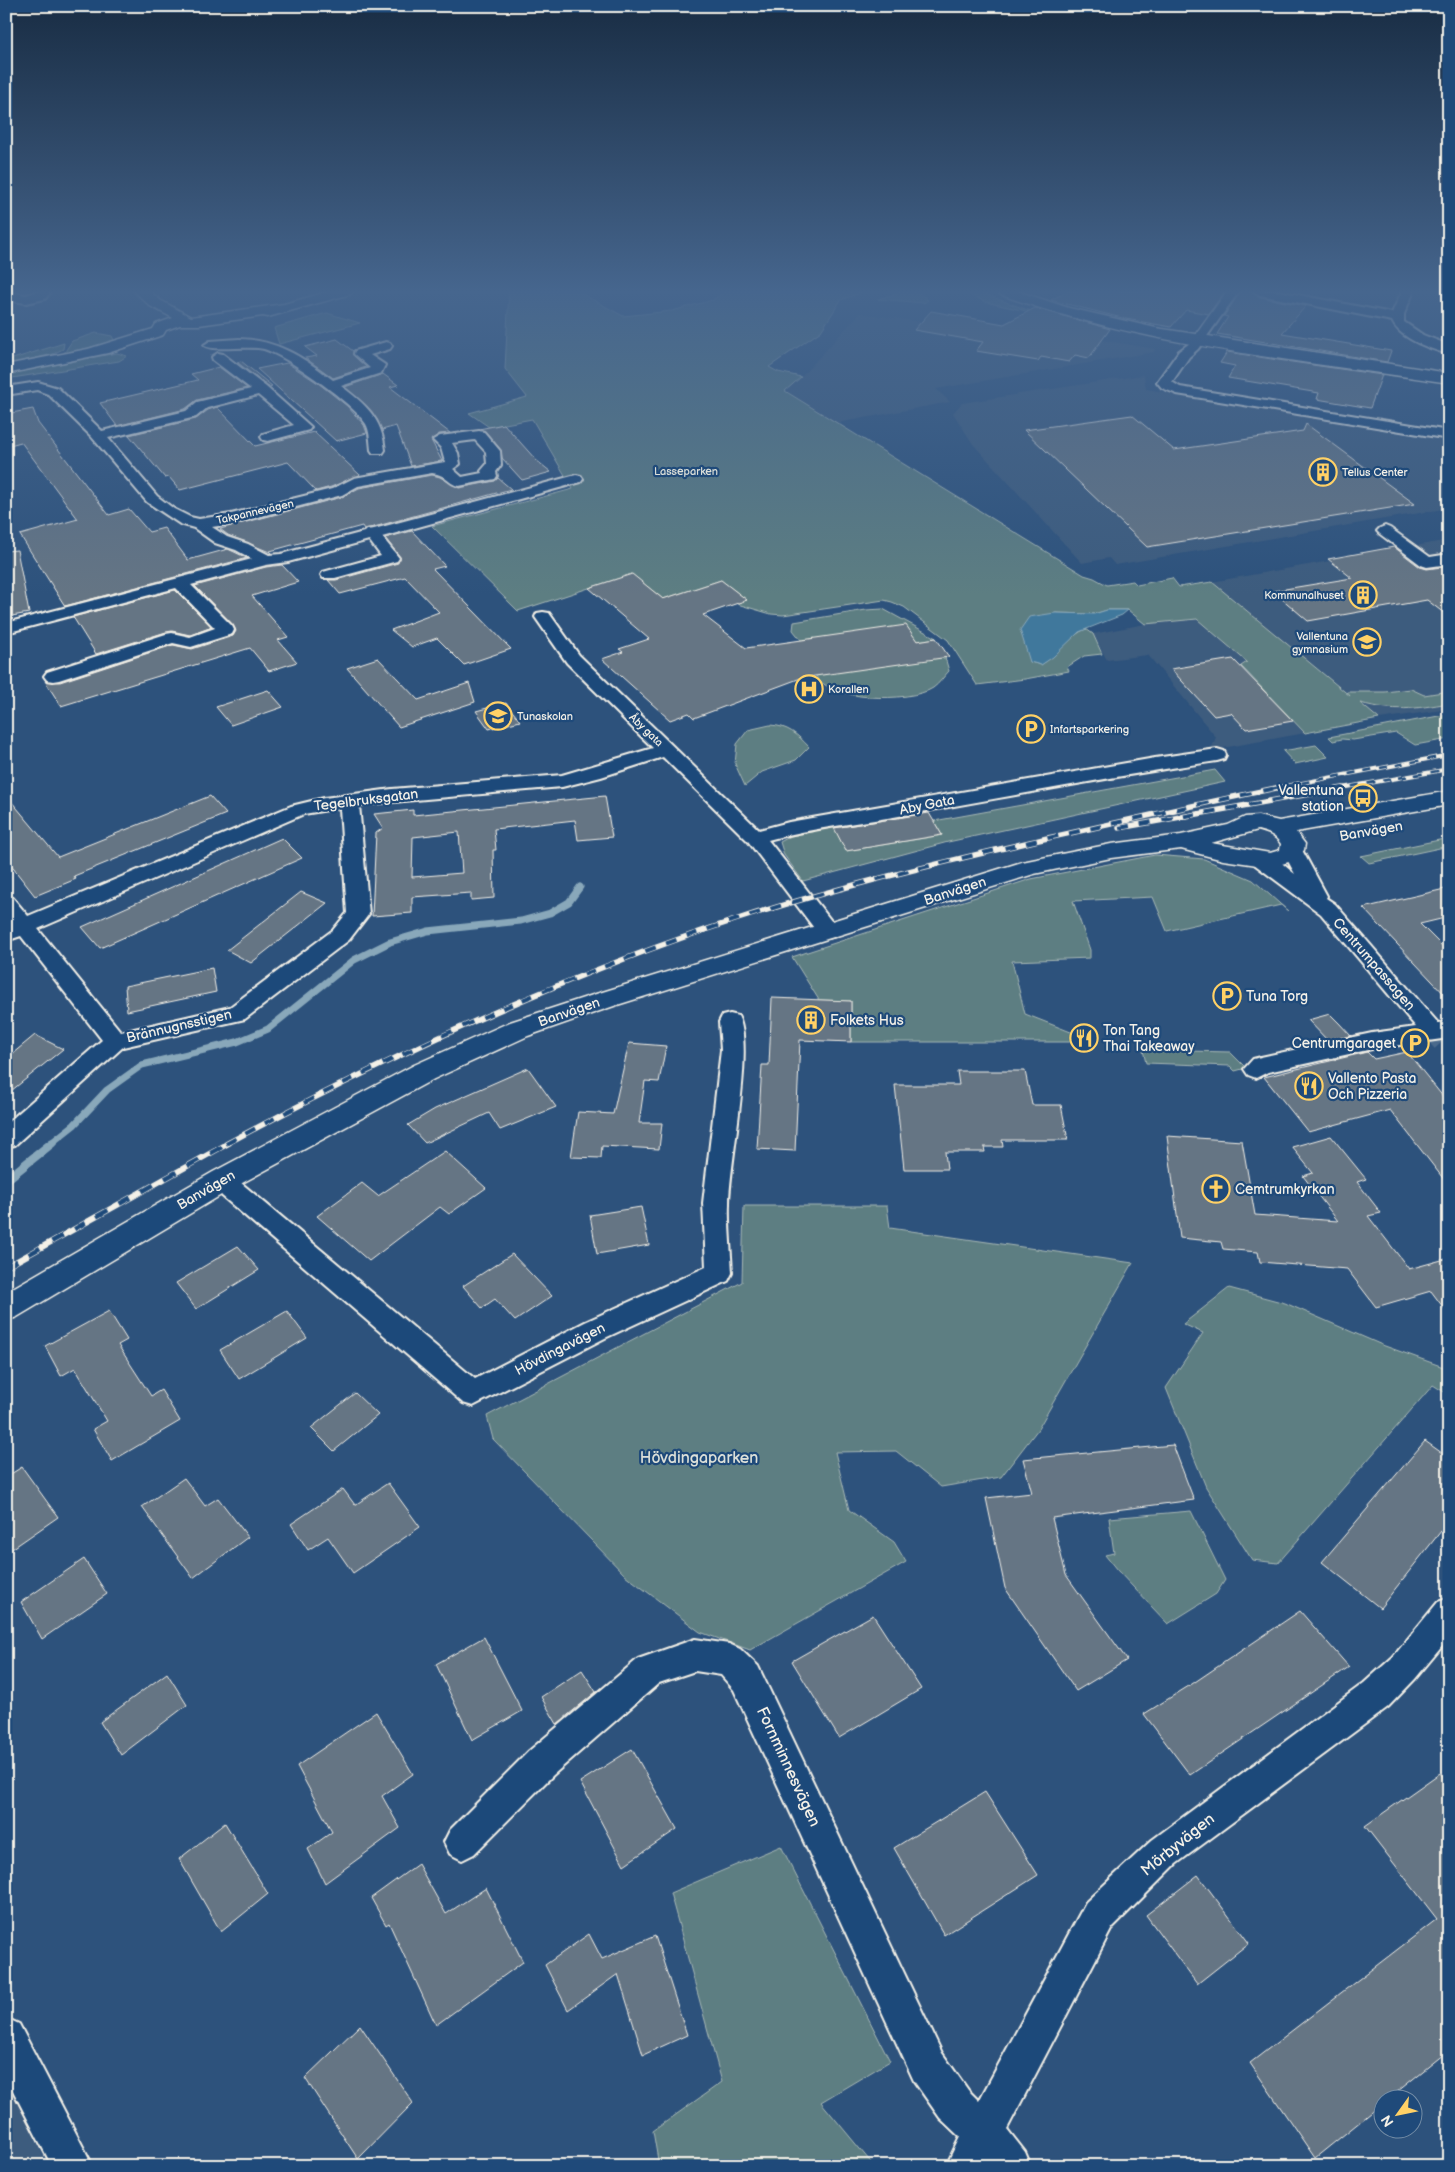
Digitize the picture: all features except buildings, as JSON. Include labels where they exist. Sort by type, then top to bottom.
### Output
[{"type":"street","name":"Takpannevägen","points":[[54,392],[98,436],[152,499],[185,521],[199,524],[232,519],[337,492],[354,482],[435,469]]},
{"type":"street","points":[[98,436],[191,414],[202,404],[251,392]]},
{"type":"street","points":[[264,392],[304,427],[268,436]]},
{"type":"street","points":[[339,392],[354,403],[370,419],[376,430],[378,450]]},
{"type":"street","points":[[1192,392],[1449,435]]},
{"type":"street","points":[[479,435],[493,451],[494,465],[488,471],[490,476],[486,478],[459,482],[446,470],[435,469],[453,464],[452,454],[445,443],[440,440],[479,435]]},
{"type":"street","points":[[6,628],[266,560],[282,559],[371,533],[576,479]]},
{"type":"street","points":[[199,524],[221,540],[266,560]]},
{"type":"street","points":[[1385,531],[1427,562],[1449,559]]},
{"type":"street","points":[[330,575],[391,558],[371,533]]},
{"type":"street","points":[[53,676],[172,638],[191,642],[226,630],[179,582]]},
{"type":"street","name":"Åby gata","points":[[543,617],[573,659],[755,837]]},
{"type":"street","name":"Tegelbruksgatan","points":[[16,930],[298,810],[349,800],[562,781],[666,750]]},
{"type":"street","name":"Aby Gata","points":[[755,837],[789,828],[911,808],[999,790],[1217,755]]},
{"type":"street","name":"Banvägen","points":[[1288,841],[1449,798]]},
{"type":"street","name":"Brännugnsstigen","points":[[6,1138],[116,1042],[237,1013],[341,935],[358,914],[349,800]]},
{"type":"street","name":"Banvägen","points":[[6,1308],[223,1180],[424,1072],[519,1029],[1030,867],[1111,851],[1181,842],[1234,830],[1245,824],[1258,823],[1288,841],[1449,817]]},
{"type":"street","points":[[1234,830],[1233,842],[1241,852],[1255,858]]},
{"type":"street","points":[[755,837],[828,931]]},
{"type":"street","name":"Banvägen","points":[[1181,842],[1223,853],[1271,860],[1288,855],[1288,841]]},
{"type":"street","name":"Centrumpassagen","points":[[1288,841],[1320,902]]},
{"type":"street","name":"Centrumpassagen","points":[[1255,858],[1320,902],[1438,1028]]},
{"type":"street","points":[[6,904],[16,930],[116,1042]]},
{"type":"street","name":"Hövdingavägen","points":[[223,1180],[231,1189],[473,1394],[587,1334],[719,1273],[716,1203],[733,1050],[730,1022]]},
{"type":"street","points":[[1256,1069],[1261,1065],[1438,1028]]},
{"type":"street","name":"Mörbyvägen","points":[[966,2166],[1099,1915],[1164,1852],[1376,1695],[1404,1668],[1449,1613]]},
{"type":"street","name":"Fornminnesvägen","points":[[462,1842],[541,1763],[649,1670],[695,1655],[729,1660],[746,1678],[928,2067],[954,2104],[984,2132],[1012,2166]]},
{"type":"street","points":[[6,2037],[73,2166]]},
{"type":"shaded area","points":[[788,392],[940,392],[950,402],[837,423]]},
{"type":"shaded area","points":[[1031,392],[1165,392],[1449,442],[1449,508],[1115,565],[1109,558],[1082,563],[973,444],[953,413],[962,403]]},
{"type":"shaded area","name":"Vallentuna gymnasium","points":[[1449,540],[1449,709],[1379,719],[1212,582]]},
{"type":"shaded area","points":[[1107,610],[1128,610],[1122,615],[1079,632],[1053,657],[1041,665],[1030,662],[1020,630],[1029,617],[1055,613],[1094,614]]},
{"type":"shaded area","points":[[1197,619],[1248,662],[1241,667],[1305,733],[1211,750],[1216,737],[1148,655],[1107,660],[1093,634],[1145,624]]},
{"type":"shaded area","points":[[6,2078],[48,2166],[6,2166]]},
{"type":"green space","name":"Lasseparken","points":[[523,392],[787,392],[1084,575],[1107,585],[1133,581],[1137,585],[1172,578],[1179,587],[1212,582],[1350,696],[1347,692],[1385,692],[1411,689],[1424,695],[1449,691],[1449,703],[1394,709],[1360,703],[1379,719],[1305,733],[1241,666],[1247,662],[1197,619],[1145,624],[1128,610],[1107,610],[1094,614],[1055,613],[1030,662],[1041,665],[1074,636],[1086,629],[1093,634],[1102,654],[1084,656],[1067,667],[1069,671],[977,685],[948,640],[904,607],[884,600],[783,615],[771,614],[737,604],[747,600],[721,580],[663,599],[632,574],[518,611],[432,526],[573,489],[532,419],[489,427],[469,413],[527,397]]},
{"type":"green space","points":[[883,609],[936,638],[917,641],[801,640],[793,630],[794,622]]},
{"type":"green space","points":[[944,654],[949,671],[933,688],[922,693],[906,696],[869,697],[834,690],[822,683],[814,673]]},
{"type":"green space","points":[[1449,714],[1449,739],[1415,745],[1396,733],[1353,740],[1342,739],[1333,741],[1329,737]]},
{"type":"green space","points":[[770,725],[782,727],[792,732],[809,747],[796,760],[762,772],[745,786],[735,764],[737,744],[748,730]]},
{"type":"green space","points":[[1316,745],[1328,757],[1295,764],[1283,751]]},
{"type":"green space","points":[[1215,770],[1225,782],[948,842],[803,881],[784,855],[780,842],[791,836],[834,827],[846,851],[942,835],[934,821]]},
{"type":"green space","points":[[1449,838],[1449,846],[1369,863],[1361,856]]},
{"type":"green space","points":[[1155,855],[1204,859],[1253,880],[1288,911],[1281,905],[1167,931],[1153,897],[1073,901],[1090,950],[1090,958],[1012,961],[1025,1014],[1081,1036],[1077,1042],[851,1042],[851,1001],[819,1000],[792,957],[1031,879]]},
{"type":"green space","points":[[1143,1050],[1230,1052],[1246,1068],[1235,1071],[1230,1066],[1146,1063]]},
{"type":"green space","name":"Hövdingaparken","points":[[744,1206],[887,1206],[890,1228],[1133,1263],[1038,1429],[1001,1477],[941,1487],[896,1451],[835,1452],[849,1510],[894,1542],[906,1562],[750,1650],[700,1632],[625,1575],[493,1439],[487,1416],[742,1282]]},
{"type":"green space","points":[[1229,1288],[1285,1303],[1382,1345],[1449,1369],[1449,1395],[1433,1385],[1278,1563],[1252,1560],[1206,1487],[1166,1388],[1203,1333],[1183,1324]]},
{"type":"green space","points":[[1191,1511],[1225,1580],[1216,1594],[1168,1624],[1105,1555],[1114,1553],[1109,1518]]},
{"type":"green space","points":[[781,1846],[890,2061],[821,2102],[874,2166],[659,2166],[653,2131],[722,2082],[670,1893]]},
{"type":"waterway","points":[[50,1144],[74,1125],[107,1090],[142,1065],[237,1042],[268,1029],[354,960],[390,942],[428,931],[521,921],[550,913],[569,902],[580,887]]},
{"type":"waterway","points":[[6,1180],[52,1143]]},
{"type":"tunnel","points":[[1428,1025],[1449,1048]]},
{"type":"railway","points":[[1270,789],[1449,755]]},
{"type":"railway","points":[[1336,789],[1449,769]]},
{"type":"railway","points":[[226,1144],[413,1049],[541,992],[672,941],[810,897],[920,868],[1276,788]]},
{"type":"railway","points":[[1119,828],[1343,788]]},
{"type":"railway","points":[[6,1267],[229,1143]]},
{"type":"place","name":"Tellus Center","points":[[1323,472]]},
{"type":"place","name":"Kommunalhuset","points":[[1363,595]]},
{"type":"place","name":"Vallentuna gymnasium","points":[[1367,642]]},
{"type":"place","name":"Korallen","points":[[809,689]]},
{"type":"place","name":"Tunaskolan","points":[[498,716]]},
{"type":"place","name":"Infartsparkering","points":[[1031,729]]},
{"type":"place","name":"Vallentuna station","points":[[1363,798]]},
{"type":"place","name":"Tuna Torg","points":[[1227,996]]},
{"type":"place","name":"Folkets Hus","points":[[811,1020]]},
{"type":"place","name":"Ton Tang Thai Takeaway","points":[[1084,1038]]},
{"type":"place","name":"Centrumgaraget","points":[[1415,1043]]},
{"type":"place","name":"Vallento Pasta Och Pizzeria","points":[[1309,1086]]},
{"type":"place","name":"Cemtrumkyrkan","points":[[1216,1189]]}]
